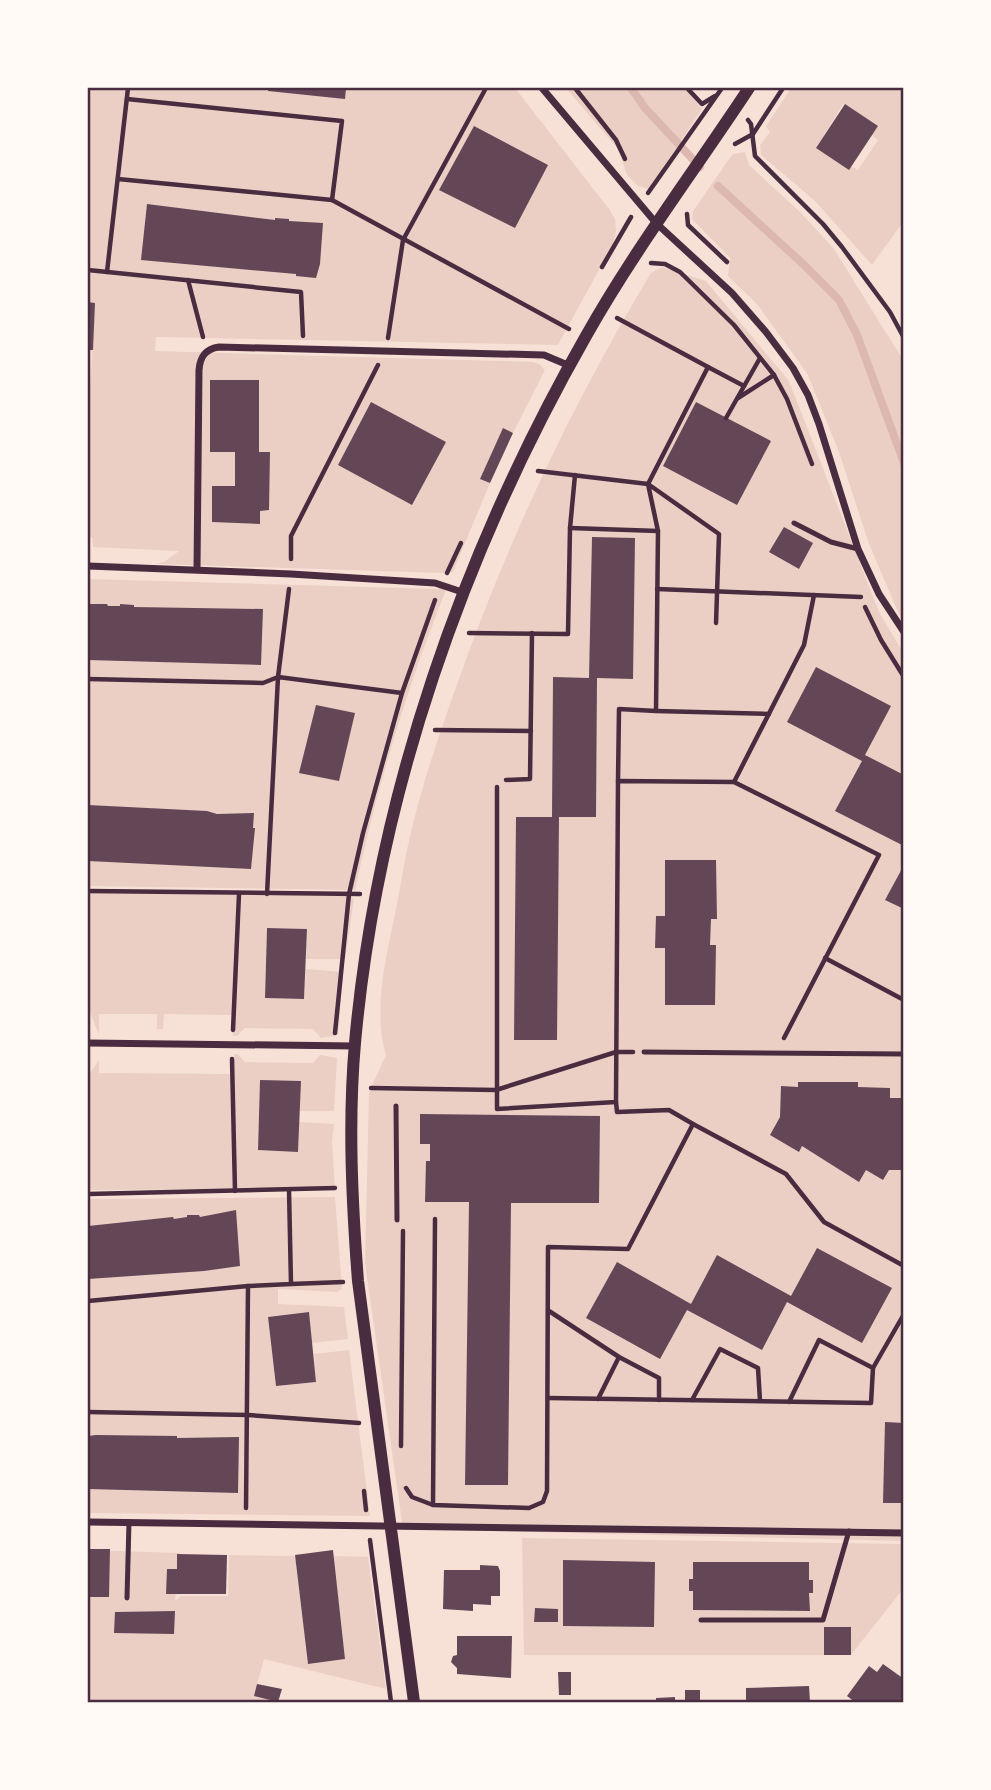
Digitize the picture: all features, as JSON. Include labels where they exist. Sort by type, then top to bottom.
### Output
[{"type":"street","points":[[542,88],[656,223],[732,293],[766,331],[793,368],[819,424],[858,549],[879,594],[904,632]]},
{"type":"street","points":[[414,1703],[358,1281],[353,1188],[355,1046],[363,968],[376,894],[400,785],[426,698],[491,530],[543,416],[585,338],[656,223],[749,88]]},
{"type":"street","points":[[197,569],[199,370],[201,358],[207,350],[219,346],[544,355],[570,366]]},
{"type":"street","points":[[88,566],[291,573],[435,583],[465,593]]},
{"type":"street","points":[[88,1043],[355,1046]]},
{"type":"street","points":[[88,1522],[904,1533]]},
{"type":"lane","points":[[794,523],[831,542],[858,549]]},
{"type":"lane","points":[[644,1052],[904,1054]]},
{"type":"lane","points":[[397,1106],[400,1219]]},
{"type":"lane","points":[[127,1598],[129,1522]]},
{"type":"lane","points":[[701,1620],[823,1620],[849,1531]]},
{"type":"path","points":[[107,272],[128,88]]},
{"type":"path","points":[[267,894],[278,677],[291,573],[291,536],[386,351],[403,240],[485,88]]},
{"type":"path","points":[[575,88],[615,140],[627,163]]},
{"type":"path","points":[[687,88],[702,104],[718,94]]},
{"type":"path","points":[[650,190],[722,88]]},
{"type":"path","points":[[728,150],[733,144],[752,134],[783,88]]},
{"type":"path","points":[[718,94],[751,124],[755,156],[823,224],[842,247],[890,312],[904,338]]},
{"type":"path","points":[[127,99],[342,121],[332,200]]},
{"type":"path","points":[[118,179],[332,200],[585,338]]},
{"type":"path","points":[[643,181],[650,190],[669,203]]},
{"type":"path","points":[[688,207],[688,225],[727,262]]},
{"type":"path","points":[[649,263],[665,264],[680,272],[734,325],[774,375],[787,399],[815,473]]},
{"type":"path","points":[[88,270],[301,292],[304,348]]},
{"type":"path","points":[[188,280],[207,350]]},
{"type":"path","points":[[611,328],[623,307]]},
{"type":"path","points":[[617,318],[744,386]]},
{"type":"path","points":[[726,418],[760,358]]},
{"type":"path","points":[[656,711],[658,531],[648,484],[708,368]]},
{"type":"path","points":[[737,398],[774,375]]},
{"type":"path","points":[[531,482],[542,458]]},
{"type":"path","points":[[537,471],[648,484],[719,534],[716,623]]},
{"type":"path","points":[[469,633],[568,634],[570,528],[576,475]]},
{"type":"path","points":[[570,528],[658,531]]},
{"type":"path","points":[[856,584],[881,640],[904,677]]},
{"type":"path","points":[[657,589],[861,597]]},
{"type":"path","points":[[734,782],[804,645],[814,595]]},
{"type":"path","points":[[464,646],[473,621]]},
{"type":"path","points":[[506,780],[530,779],[532,633]]},
{"type":"path","points":[[88,679],[263,683],[278,677],[426,698]]},
{"type":"path","points":[[769,714],[619,709],[617,1112],[668,1110],[786,1174],[824,1222],[904,1266]]},
{"type":"path","points":[[437,720],[434,730],[531,731]]},
{"type":"path","points":[[618,781],[734,782],[879,855],[776,1053]]},
{"type":"path","points":[[497,787],[497,1109],[616,1102]]},
{"type":"path","points":[[88,891],[376,894]]},
{"type":"path","points":[[825,958],[904,1000]]},
{"type":"path","points":[[368,1088],[496,1090],[616,1052]]},
{"type":"path","points":[[404,1088],[404,1101]]},
{"type":"path","points":[[401,1481],[412,1497],[433,1505],[529,1508],[542,1502],[547,1491],[548,1247],[628,1249],[692,1124]]},
{"type":"path","points":[[88,1194],[335,1188]]},
{"type":"path","points":[[289,1190],[291,1284]]},
{"type":"path","points":[[400,1219],[401,1454]]},
{"type":"path","points":[[433,1505],[435,1219]]},
{"type":"path","points":[[88,1301],[248,1286],[358,1281]]},
{"type":"path","points":[[246,1523],[248,1286]]},
{"type":"path","points":[[548,1311],[619,1357],[659,1378],[659,1400]]},
{"type":"path","points":[[548,1398],[872,1403],[873,1367],[904,1314]]},
{"type":"path","points":[[789,1402],[819,1340],[873,1367]]},
{"type":"path","points":[[692,1400],[720,1349],[758,1368],[760,1401]]},
{"type":"path","points":[[598,1399],[619,1357]]},
{"type":"path","points":[[88,1412],[248,1415],[378,1425]]},
{"type":"shaded area","points":[[88,88],[515,88],[609,209],[615,219],[613,244],[558,345],[156,337],[155,351],[539,364],[545,370],[513,433],[504,429],[481,479],[490,483],[453,572],[155,564],[164,562],[179,551],[93,547],[92,537],[88,537],[88,424],[95,303],[88,302]]},
{"type":"shaded area","points":[[566,88],[686,88],[702,109],[649,189],[638,186],[627,175],[618,149]]},
{"type":"shaded area","points":[[791,88],[903,88],[903,222],[872,265],[815,201],[761,155],[760,145],[770,132],[766,126]],"holes":[[[843,104],[878,126],[872,135],[878,140],[858,170],[851,166],[849,169],[816,148]]]},
{"type":"shaded area","points":[[745,152],[749,165],[801,213],[834,249],[903,360],[903,621],[869,544],[839,452],[807,373],[757,304],[728,276],[730,258],[692,219],[693,211],[729,159],[733,154]]},
{"type":"shaded area","points":[[662,267],[706,281],[789,381],[879,612],[903,652],[903,1541],[403,1529],[365,1263],[369,1092],[386,1055],[380,1020],[382,982],[406,853],[439,737],[507,555],[550,459],[598,365],[651,273]]},
{"type":"shaded area","points":[[88,579],[438,589],[441,584],[446,590],[394,738],[355,890],[88,886]]},
{"type":"shaded area","points":[[88,893],[349,894],[354,899],[345,959],[306,959],[307,929],[267,928],[265,998],[304,999],[306,969],[343,972],[338,1035],[321,1038],[313,1029],[245,1028],[237,1036],[233,1036],[232,1015],[164,1014],[163,1029],[157,1029],[157,1014],[99,1014],[99,1035],[88,1007]]},
{"type":"shaded area","points":[[234,1054],[238,1054],[245,1062],[313,1063],[320,1055],[337,1058],[334,1111],[299,1111],[260,1080],[258,1150],[298,1152],[299,1122],[334,1124],[332,1142],[335,1189],[88,1190],[88,1076],[99,1060],[99,1073],[232,1074]]},
{"type":"shaded area","points":[[335,1197],[342,1289],[337,1292],[278,1289],[278,1304],[344,1307],[348,1339],[312,1343],[309,1312],[268,1317],[276,1386],[316,1382],[314,1354],[349,1350],[370,1516],[88,1513],[88,1199]]},
{"type":"shaded area","points":[[522,1538],[903,1544],[903,1589],[851,1655],[524,1655]]},
{"type":"shaded area","points":[[88,1550],[180,1553],[175,1601],[181,1596],[228,1596],[229,1555],[295,1556],[308,1664],[345,1659],[333,1556],[368,1557],[386,1689],[264,1659],[254,1696],[278,1702],[88,1702]]},
{"type":"building","points":[[268,88],[346,88],[345,99],[268,91]]},
{"type":"building","points":[[845,104],[878,126],[849,170],[816,148]]},
{"type":"building","points":[[474,126],[548,165],[515,228],[439,190]]},
{"type":"building","points":[[147,204],[275,220],[323,223],[320,264],[316,278],[141,260]]},
{"type":"building","points":[[88,302],[95,303],[93,350],[88,350]]},
{"type":"building","points":[[210,380],[259,380],[259,452],[270,452],[269,510],[260,511],[260,524],[212,522],[212,486],[235,486],[235,452],[210,452]]},
{"type":"building","points":[[371,402],[446,442],[412,505],[338,465]]},
{"type":"building","points":[[696,402],[771,441],[737,505],[663,466]]},
{"type":"building","points":[[503,428],[513,433],[490,483],[480,479]]},
{"type":"building","points":[[784,527],[813,543],[799,569],[769,552]]},
{"type":"building","points":[[592,537],[635,538],[633,679],[597,678],[596,817],[559,817],[557,1040],[514,1040],[516,817],[552,817],[553,677],[589,678]]},
{"type":"building","points":[[88,604],[263,609],[261,665],[88,660]]},
{"type":"building","points":[[816,667],[891,706],[865,755],[904,775],[904,846],[835,811],[862,761],[787,722]]},
{"type":"building","points":[[316,705],[355,713],[339,781],[299,773]]},
{"type":"building","points":[[88,805],[207,811],[217,814],[254,813],[251,869],[88,861]]},
{"type":"building","points":[[665,860],[716,860],[717,919],[711,919],[710,945],[716,945],[715,1005],[665,1005],[665,948],[655,948],[656,916],[665,916]]},
{"type":"building","points":[[904,865],[904,909],[885,900]]},
{"type":"building","points":[[267,928],[307,929],[304,999],[265,998]]},
{"type":"building","points":[[260,1080],[301,1081],[298,1152],[258,1150]]},
{"type":"building","points":[[798,1082],[858,1082],[858,1087],[890,1088],[890,1098],[904,1098],[904,1170],[889,1170],[883,1180],[866,1170],[859,1182],[802,1146],[799,1152],[770,1135],[780,1117],[781,1086],[798,1087]]},
{"type":"building","points":[[420,1114],[600,1116],[599,1203],[511,1203],[508,1485],[465,1485],[469,1202],[425,1202],[426,1161],[430,1161],[430,1144],[420,1144]]},
{"type":"building","points":[[236,1210],[240,1266],[88,1279],[88,1226],[174,1219],[187,1215],[200,1217]]},
{"type":"building","points":[[817,1248],[892,1288],[862,1343],[787,1302],[762,1350],[687,1310],[660,1359],[586,1318],[617,1262],[691,1304],[717,1255],[791,1296]]},
{"type":"building","points":[[309,1312],[316,1382],[276,1386],[268,1317]]},
{"type":"building","points":[[885,1422],[904,1423],[904,1503],[883,1503]]},
{"type":"building","points":[[88,1436],[239,1437],[238,1493],[88,1489]]},
{"type":"building","points":[[88,1549],[110,1549],[109,1597],[88,1597]]},
{"type":"building","points":[[333,1550],[345,1659],[308,1664],[295,1555]]},
{"type":"building","points":[[177,1554],[227,1555],[226,1594],[166,1594],[167,1569],[177,1569]]},
{"type":"building","points":[[563,1560],[655,1562],[654,1627],[563,1626]]},
{"type":"building","points":[[693,1562],[809,1562],[809,1580],[813,1580],[813,1593],[809,1593],[810,1611],[693,1610],[693,1591],[689,1591],[689,1579],[693,1579]]},
{"type":"building","points":[[480,1565],[498,1566],[500,1596],[491,1596],[491,1605],[473,1604],[473,1611],[443,1609],[444,1570],[480,1570]]},
{"type":"building","points":[[535,1608],[558,1609],[558,1622],[534,1622]]},
{"type":"building","points":[[175,1611],[174,1634],[114,1633],[115,1612]]},
{"type":"building","points":[[824,1627],[851,1627],[851,1655],[824,1655]]},
{"type":"building","points":[[457,1636],[512,1636],[511,1678],[457,1674],[457,1668],[451,1662],[453,1656],[457,1655]]},
{"type":"building","points":[[883,1664],[904,1679],[904,1702],[855,1702],[847,1696],[869,1666],[877,1672]]},
{"type":"building","points":[[558,1672],[571,1672],[571,1695],[559,1695]]},
{"type":"building","points":[[257,1684],[282,1689],[278,1702],[254,1696]]},
{"type":"building","points":[[809,1686],[810,1702],[746,1702],[746,1688]]},
{"type":"building","points":[[685,1690],[700,1690],[700,1702],[685,1702]]},
{"type":"building","points":[[675,1697],[675,1702],[656,1702],[656,1698]]},
{"type":"waterway","points":[[631,88],[645,108],[700,167]]},
{"type":"waterway","points":[[718,186],[839,300],[857,335],[904,463]]}]
